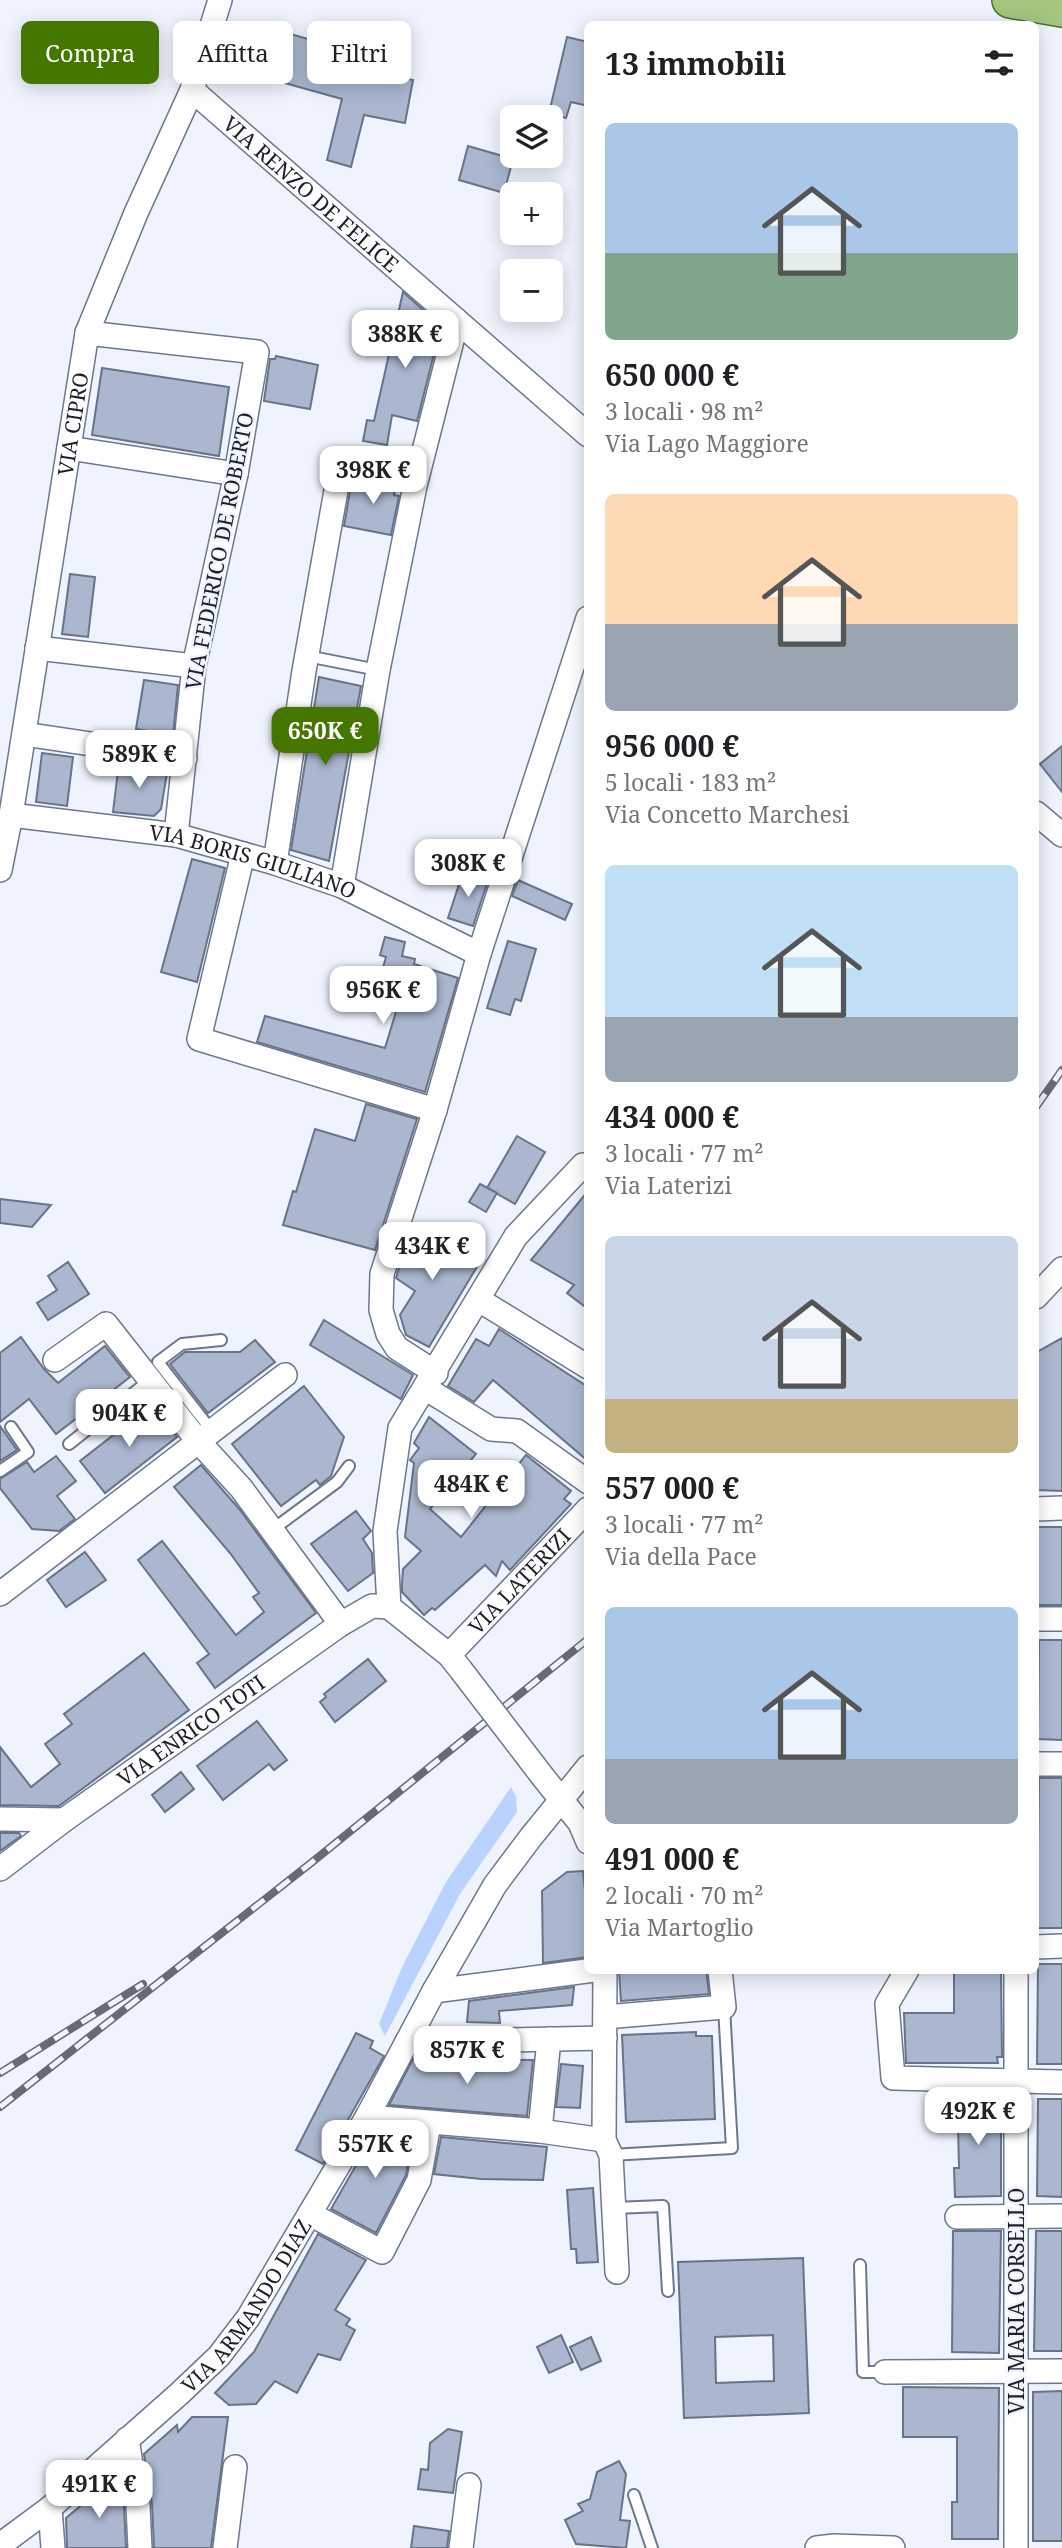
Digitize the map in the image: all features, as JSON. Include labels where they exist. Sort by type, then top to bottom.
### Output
[{"type":"main road","points":[[1010,0],[1062,9]]},
{"type":"street","name":"VIA CIPRO","points":[[0,870],[87,333],[136,213],[192,90],[220,0]]},
{"type":"street","name":"VIA RENZO DE FELICE","points":[[192,90],[584,432]]},
{"type":"street","points":[[342,886],[378,670],[415,486],[457,321]]},
{"type":"street","name":"VIA FEDERICO DE ROBERTO","points":[[87,333],[257,352],[236,474],[194,666],[176,835]]},
{"type":"street","points":[[69,449],[236,474]]},
{"type":"street","points":[[275,863],[340,468]]},
{"type":"street","points":[[584,630],[479,954],[435,1110],[382,1274],[381,1310],[388,1334],[397,1348],[430,1380],[491,1429],[517,1431],[584,1479]]},
{"type":"street","points":[[37,648],[194,666]]},
{"type":"street","points":[[24,734],[184,758]]},
{"type":"street","name":"VIA BORIS GIULIANO","points":[[11,815],[176,835],[275,863],[342,886],[479,954]]},
{"type":"street","points":[[1039,816],[1062,835]]},
{"type":"street","points":[[243,854],[199,1039],[435,1110]]},
{"type":"street","points":[[583,1165],[516,1236],[400,1429],[385,1531],[389,1607],[455,1662],[580,1823],[584,1832]]},
{"type":"street","points":[[1039,1294],[1062,1269]]},
{"type":"street","points":[[479,1300],[584,1365]]},
{"type":"street","points":[[55,1360],[106,1324],[150,1380],[205,1436],[341,1624]]},
{"type":"street","points":[[0,1594],[285,1375]]},
{"type":"street","points":[[1039,1509],[1062,1508]]},
{"type":"street","name":"VIA LATERIZI","points":[[455,1662],[584,1514]]},
{"type":"street","name":"VIA ENRICO TOTI","points":[[0,1869],[64,1820],[341,1624],[372,1606],[389,1607]]},
{"type":"street","points":[[1039,1619],[1062,1619]]},
{"type":"street","points":[[1039,1764],[1062,1764]]},
{"type":"street","name":"VIA ARMANDO DIAZ","points":[[0,2545],[50,2508],[219,2356],[248,2318],[367,2117],[433,1991],[495,1885],[584,1772]]},
{"type":"street","points":[[0,1819],[64,1820]]},
{"type":"street","points":[[1039,1947],[1062,1947]]},
{"type":"street","points":[[433,1991],[584,1971]]},
{"type":"street","points":[[605,1974],[607,2147],[614,2208],[617,2272]]},
{"type":"street","points":[[407,2042],[548,2039],[724,2007],[720,1974]]},
{"type":"street","points":[[905,1974],[887,2004],[893,2078],[1062,2082]]},
{"type":"street","name":"VIA MARIA CORSELLO","points":[[1016,1974],[1016,2548]]},
{"type":"street","points":[[540,2131],[548,2039]]},
{"type":"street","points":[[367,2117],[540,2131],[607,2147]]},
{"type":"street","points":[[310,2214],[382,2252],[419,2180],[429,2123]]},
{"type":"street","points":[[957,2217],[1062,2216]]},
{"type":"street","points":[[885,2372],[1062,2371]]},
{"type":"street","points":[[127,2439],[138,2506],[140,2548]]},
{"type":"street","points":[[225,2548],[234,2467]]},
{"type":"street","points":[[461,2548],[469,2485]]},
{"type":"street","points":[[50,2508],[53,2548]]},
{"type":"street","points":[[825,2547],[891,2548]]},
{"type":"lane","points":[[307,656],[378,670]]},
{"type":"lane","points":[[205,1436],[158,1362],[182,1344],[221,1340]]},
{"type":"lane","points":[[69,1444],[150,1380]]},
{"type":"lane","points":[[0,1471],[28,1452],[11,1427]]},
{"type":"lane","points":[[272,1530],[337,1482],[348,1466]]},
{"type":"lane","points":[[607,2147],[732,2148],[724,2007]]},
{"type":"lane","points":[[614,2208],[663,2206],[668,2291]]},
{"type":"lane","points":[[860,2265],[863,2372],[885,2372]]},
{"type":"lane","points":[[634,2495],[652,2548]]},
{"type":"shaded area","points":[[511,1787],[516,1797],[517,1812],[460,1894],[385,2036],[379,2024],[402,1967],[446,1882]]},
{"type":"building","points":[[293,35],[307,39],[307,84],[411,84],[413,80],[405,123],[364,115],[351,167],[327,160],[342,99],[288,84],[293,84]]},
{"type":"building","points":[[567,37],[584,41],[584,105],[571,102],[566,118],[563,117],[563,105],[551,105]]},
{"type":"building","points":[[468,146],[500,155],[500,168],[511,168],[507,182],[500,182],[500,192],[459,180]]},
{"type":"building","points":[[403,292],[441,326],[417,421],[392,415],[387,445],[363,441],[367,420],[374,421]]},
{"type":"building","points":[[276,356],[318,365],[310,409],[264,401],[270,359],[275,359]]},
{"type":"building","points":[[102,368],[229,387],[219,456],[92,435]]},
{"type":"building","points":[[372,474],[397,478],[394,495],[399,496],[391,535],[344,526],[351,486],[370,490]]},
{"type":"building","points":[[70,574],[95,577],[88,637],[62,634]]},
{"type":"building","points":[[319,677],[361,686],[329,861],[291,850]]},
{"type":"building","points":[[144,680],[178,685],[173,735],[136,729]]},
{"type":"building","points":[[1062,746],[1062,792],[1040,764]]},
{"type":"building","points":[[42,753],[73,757],[67,806],[36,802]]},
{"type":"building","points":[[119,762],[162,769],[167,773],[161,809],[154,816],[113,812]]},
{"type":"building","points":[[192,859],[225,868],[197,982],[161,972]]},
{"type":"building","points":[[463,872],[488,880],[473,926],[448,918]]},
{"type":"building","points":[[518,880],[572,904],[565,920],[512,896]]},
{"type":"building","points":[[385,937],[405,942],[402,956],[415,959],[414,964],[458,978],[425,1092],[257,1042],[265,1016],[385,1048],[398,1005],[374,999],[386,957],[380,955]]},
{"type":"building","points":[[508,941],[536,949],[521,1001],[515,999],[510,1015],[487,1008]]},
{"type":"building","points":[[366,1104],[417,1119],[375,1250],[283,1225],[315,1129],[355,1141]]},
{"type":"building","points":[[517,1136],[545,1152],[515,1204],[487,1188]]},
{"type":"building","points":[[480,1184],[497,1193],[486,1212],[469,1202]]},
{"type":"building","points":[[584,1196],[584,1306],[567,1293],[574,1285],[531,1260]]},
{"type":"building","points":[[0,1199],[51,1205],[32,1227],[0,1223]]},
{"type":"building","points":[[412,1225],[440,1236],[481,1260],[429,1347],[406,1335],[400,1315],[415,1291],[396,1278]]},
{"type":"building","points":[[68,1262],[89,1294],[48,1320],[37,1303],[57,1290],[48,1276]]},
{"type":"building","points":[[324,1320],[413,1375],[401,1399],[310,1345]]},
{"type":"building","points":[[499,1329],[584,1384],[584,1458],[493,1380],[474,1402],[448,1386],[476,1339],[489,1346]]},
{"type":"building","points":[[21,1337],[44,1369],[58,1383],[105,1346],[130,1377],[56,1434],[29,1399],[0,1422],[0,1353]]},
{"type":"building","points":[[1062,1338],[1062,1491],[1039,1490],[1039,1351]]},
{"type":"building","points":[[255,1340],[275,1362],[208,1413],[170,1364],[185,1352],[240,1352]]},
{"type":"building","points":[[304,1386],[344,1437],[331,1476],[320,1485],[316,1480],[281,1506],[232,1444]]},
{"type":"building","points":[[152,1405],[177,1437],[105,1493],[80,1461]]},
{"type":"building","points":[[429,1417],[476,1454],[430,1509],[461,1537],[526,1455],[571,1491],[564,1499],[571,1504],[510,1570],[502,1561],[496,1576],[485,1565],[435,1610],[432,1608],[424,1615],[402,1592],[402,1584],[403,1569],[421,1551],[405,1537],[414,1463],[410,1460],[419,1448],[414,1443]]},
{"type":"building","points":[[0,1426],[17,1450],[0,1461]]},
{"type":"building","points":[[56,1456],[76,1481],[57,1496],[75,1519],[59,1531],[32,1529],[0,1488],[0,1479],[27,1462],[34,1472]]},
{"type":"building","points":[[201,1465],[240,1510],[316,1613],[215,1688],[197,1663],[209,1654],[138,1560],[162,1541],[236,1635],[264,1612],[253,1597],[259,1593],[230,1553],[174,1487]]},
{"type":"building","points":[[356,1511],[371,1531],[363,1539],[372,1553],[373,1573],[348,1591],[311,1544]]},
{"type":"building","points":[[1039,1527],[1062,1527],[1062,1605],[1039,1605]]},
{"type":"building","points":[[85,1552],[106,1580],[66,1607],[47,1580]]},
{"type":"building","points":[[1039,1640],[1062,1640],[1062,1740],[1039,1739]]},
{"type":"building","points":[[144,1653],[189,1710],[59,1806],[0,1805],[0,1747],[31,1787],[60,1764],[45,1744],[72,1724],[64,1714]]},
{"type":"building","points":[[368,1659],[386,1681],[335,1722],[320,1702],[326,1697],[324,1694]]},
{"type":"building","points":[[257,1721],[287,1760],[274,1770],[269,1764],[223,1800],[197,1766]]},
{"type":"building","points":[[181,1772],[194,1789],[165,1812],[152,1795]]},
{"type":"building","points":[[1039,1778],[1062,1778],[1062,1928],[1039,1928]]},
{"type":"building","points":[[0,1833],[19,1833],[21,1836],[0,1851]]},
{"type":"building","points":[[583,1871],[584,1958],[543,1963],[542,1891],[567,1872]]},
{"type":"building","points":[[1039,1964],[1062,1964],[1062,2064],[1037,2064]]},
{"type":"building","points":[[619,1974],[706,1974],[709,1994],[621,2001]]},
{"type":"building","points":[[954,1974],[1001,1974],[1002,2057],[997,2057],[998,2063],[906,2063],[904,2013],[954,2013]]},
{"type":"building","points":[[574,1987],[572,2005],[499,2011],[500,2023],[467,2022],[469,2001]]},
{"type":"building","points":[[696,2032],[696,2036],[712,2036],[715,2119],[626,2122],[622,2035]]},
{"type":"building","points":[[356,2033],[373,2041],[370,2048],[384,2056],[323,2164],[296,2150]]},
{"type":"building","points":[[413,2059],[533,2060],[527,2116],[389,2105]]},
{"type":"building","points":[[561,2064],[583,2066],[580,2108],[556,2107]]},
{"type":"building","points":[[954,2098],[1001,2098],[1001,2196],[955,2197],[954,2168],[959,2168]]},
{"type":"building","points":[[1038,2099],[1062,2099],[1062,2197],[1037,2196]]},
{"type":"building","points":[[375,2132],[413,2135],[406,2175],[376,2233],[331,2209]]},
{"type":"building","points":[[441,2137],[547,2147],[543,2180],[481,2179],[434,2174]]},
{"type":"building","points":[[593,2188],[598,2262],[577,2263],[576,2249],[571,2249],[567,2190]]},
{"type":"building","points":[[953,2231],[1001,2231],[999,2353],[952,2352]]},
{"type":"building","points":[[1036,2231],[1062,2231],[1062,2351],[1034,2351]]},
{"type":"building","points":[[318,2234],[366,2260],[335,2310],[350,2319],[346,2325],[355,2330],[340,2360],[318,2354],[297,2393],[275,2381],[256,2404],[229,2405],[215,2393],[254,2352]]},
{"type":"building","points":[[803,2258],[809,2413],[684,2418],[678,2262]],"holes":[[[773,2335],[774,2381],[716,2383],[715,2337]]]},
{"type":"building","points":[[561,2335],[573,2362],[549,2373],[537,2347]]},
{"type":"building","points":[[591,2337],[601,2361],[581,2370],[570,2347]]},
{"type":"building","points":[[903,2387],[999,2388],[998,2539],[952,2539],[952,2502],[957,2502],[957,2437],[903,2437]]},
{"type":"building","points":[[1062,2391],[1062,2541],[1033,2541],[1033,2392]]},
{"type":"building","points":[[192,2417],[228,2417],[211,2548],[154,2548],[152,2504],[144,2454],[177,2425],[178,2432]]},
{"type":"building","points":[[448,2429],[462,2432],[453,2493],[418,2489],[421,2469],[428,2470],[430,2443]]},
{"type":"building","points":[[619,2461],[626,2474],[620,2520],[630,2521],[626,2548],[576,2544],[565,2520],[583,2511],[578,2504],[590,2499],[597,2472]]},
{"type":"building","points":[[119,2474],[126,2548],[67,2548],[66,2518]]},
{"type":"building","points":[[414,2526],[449,2531],[447,2548],[411,2548]]},
{"type":"railway","points":[[1039,1103],[1062,1070]]},
{"type":"railway","points":[[0,2107],[311,1863],[584,1642]]},
{"type":"railway","points":[[0,2073],[143,1984]]}]
